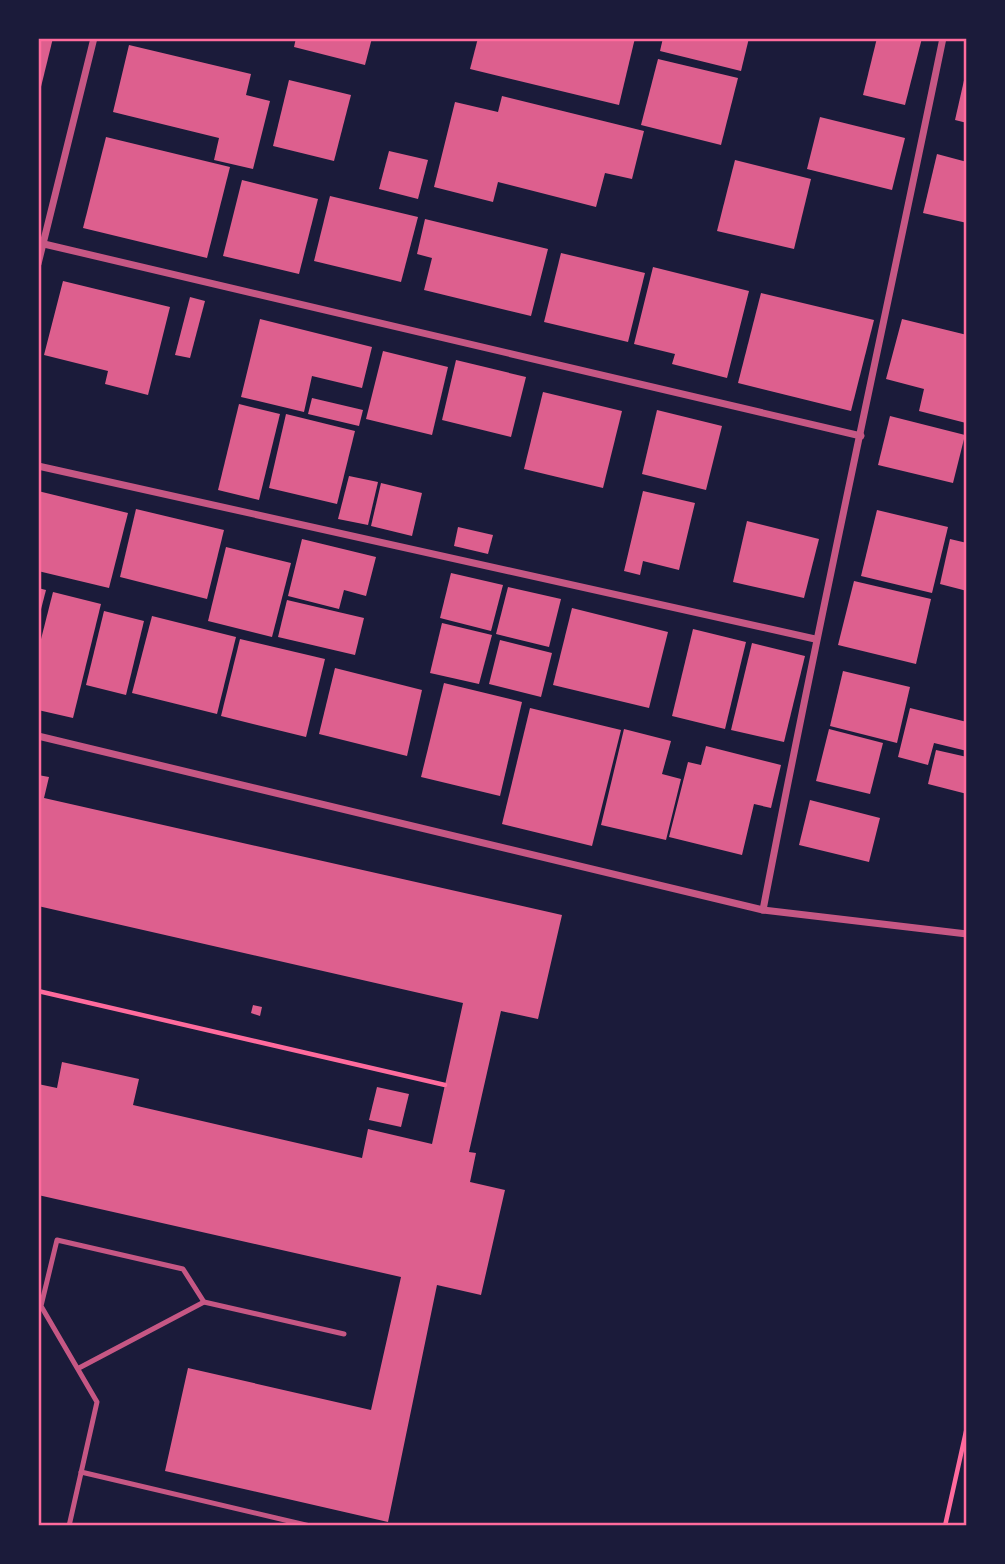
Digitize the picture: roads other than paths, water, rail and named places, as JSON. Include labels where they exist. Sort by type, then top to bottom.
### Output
[{"type":"street","points":[[38,264],[94,38]]},
{"type":"street","points":[[763,910],[815,639],[861,436],[943,38]]},
{"type":"street","points":[[44,244],[861,436]]},
{"type":"street","points":[[38,466],[815,639]]},
{"type":"street","points":[[38,736],[763,910],[966,933]]},
{"type":"lane","points":[[69,1525],[97,1402],[41,1306],[57,1240],[183,1269],[204,1302]]},
{"type":"lane","points":[[79,1367],[204,1302],[344,1335]]},
{"type":"lane","points":[[81,1472],[310,1525]]}]
